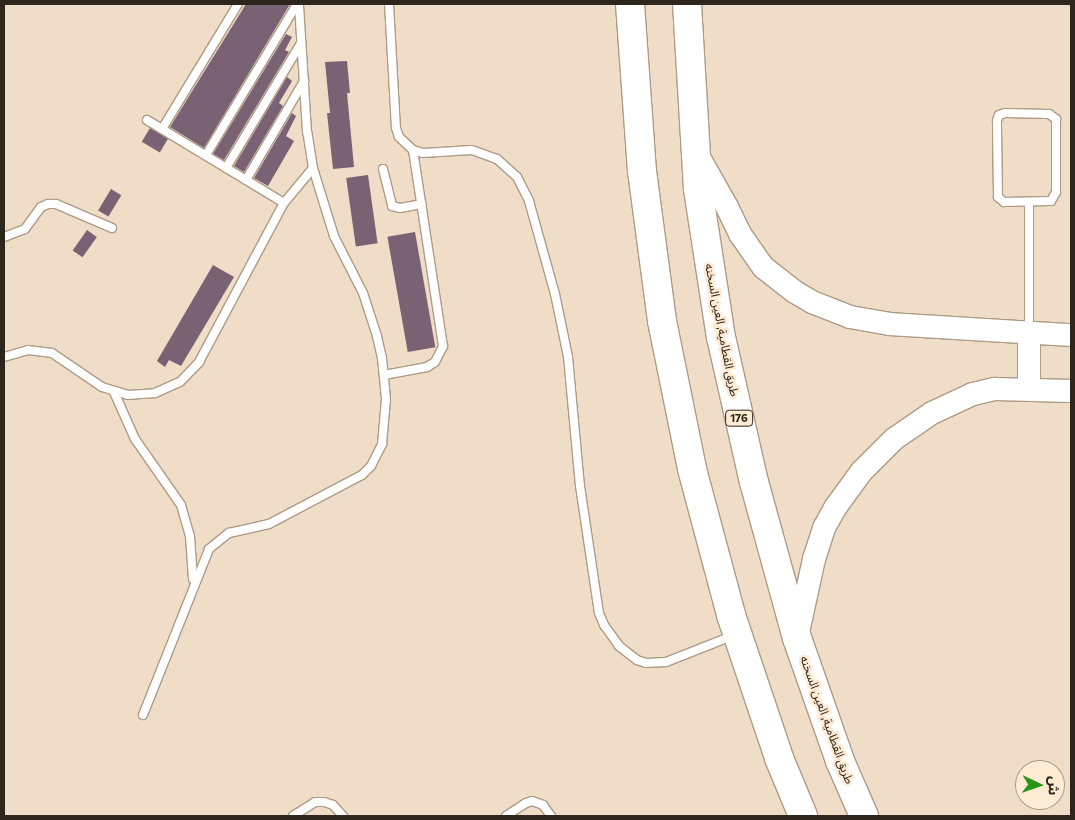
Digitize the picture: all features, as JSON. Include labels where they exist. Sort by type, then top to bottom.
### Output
[{"type":"highway","points":[[630,4],[642,171],[662,320],[692,469],[737,634],[779,758],[803,816]]},
{"type":"highway","name":"طريق القطامية, العين السخنه","points":[[687,4],[694,148],[721,337],[754,482],[797,638],[840,761],[864,816]]},
{"type":"main road","points":[[694,148],[727,206],[740,234],[763,268],[812,302],[850,316],[889,324],[1071,335]]},
{"type":"main road","points":[[1029,333],[1030,389]]},
{"type":"main road","points":[[797,638],[814,559],[824,528],[839,502],[862,471],[894,439],[932,413],[973,394],[995,389],[1071,391]]},
{"type":"lane","points":[[162,129],[238,4]]},
{"type":"lane","points":[[206,155],[298,4]]},
{"type":"lane","points":[[143,715],[205,556],[221,537],[236,530],[269,524],[362,475],[371,466],[382,444],[384,432],[384,375],[377,336],[371,314],[334,236],[313,168],[307,132],[298,4]]},
{"type":"lane","points":[[389,4],[396,128],[405,145],[423,153],[472,150],[485,154],[508,167],[524,188],[562,325],[572,389],[580,486],[599,613],[610,636],[637,660],[656,664],[737,634]]},
{"type":"lane","points":[[226,168],[302,43]]},
{"type":"lane","points":[[246,180],[304,81]]},
{"type":"lane","points":[[1002,113],[1049,114],[1056,119],[1056,195],[1047,202],[1029,202],[1004,202],[998,198],[997,121],[1002,113]]},
{"type":"lane","points":[[147,120],[284,203]]},
{"type":"lane","points":[[384,375],[427,367],[435,362],[443,346],[413,150]]},
{"type":"lane","points":[[4,357],[28,350],[52,353],[102,387],[114,392],[141,395],[155,393],[180,382],[199,362],[284,203],[313,168]]},
{"type":"lane","points":[[382,169],[392,206],[400,208],[422,204]]},
{"type":"lane","points":[[1029,202],[1029,333]]},
{"type":"lane","points":[[4,237],[25,229],[41,208],[48,204],[56,204],[112,228]]},
{"type":"lane","points":[[114,392],[135,439],[181,505],[192,552],[194,584]]},
{"type":"lane","points":[[293,816],[315,802],[324,802],[333,805],[343,816]]},
{"type":"lane","points":[[506,816],[526,803],[532,802],[543,805],[551,816]]},
{"type":"building","points":[[246,4],[290,4],[204,148],[170,127]]},
{"type":"building","points":[[286,34],[292,37],[285,50],[289,52],[224,160],[213,154]]},
{"type":"building","points":[[347,61],[350,93],[347,93],[354,167],[333,169],[327,113],[330,113],[325,62]]},
{"type":"building","points":[[287,77],[292,81],[279,103],[283,106],[244,172],[234,166]]},
{"type":"building","points":[[292,113],[296,116],[286,136],[294,141],[268,186],[254,178]]},
{"type":"building","points":[[150,128],[168,139],[160,153],[142,142]]},
{"type":"building","points":[[368,175],[378,243],[356,246],[346,178]]},
{"type":"building","points":[[111,189],[121,195],[108,217],[98,210]]},
{"type":"building","points":[[87,230],[97,237],[82,257],[73,250]]},
{"type":"building","points":[[415,232],[435,347],[408,352],[387,237]]},
{"type":"building","points":[[213,265],[234,277],[181,366],[169,360],[165,367],[157,361]]}]
